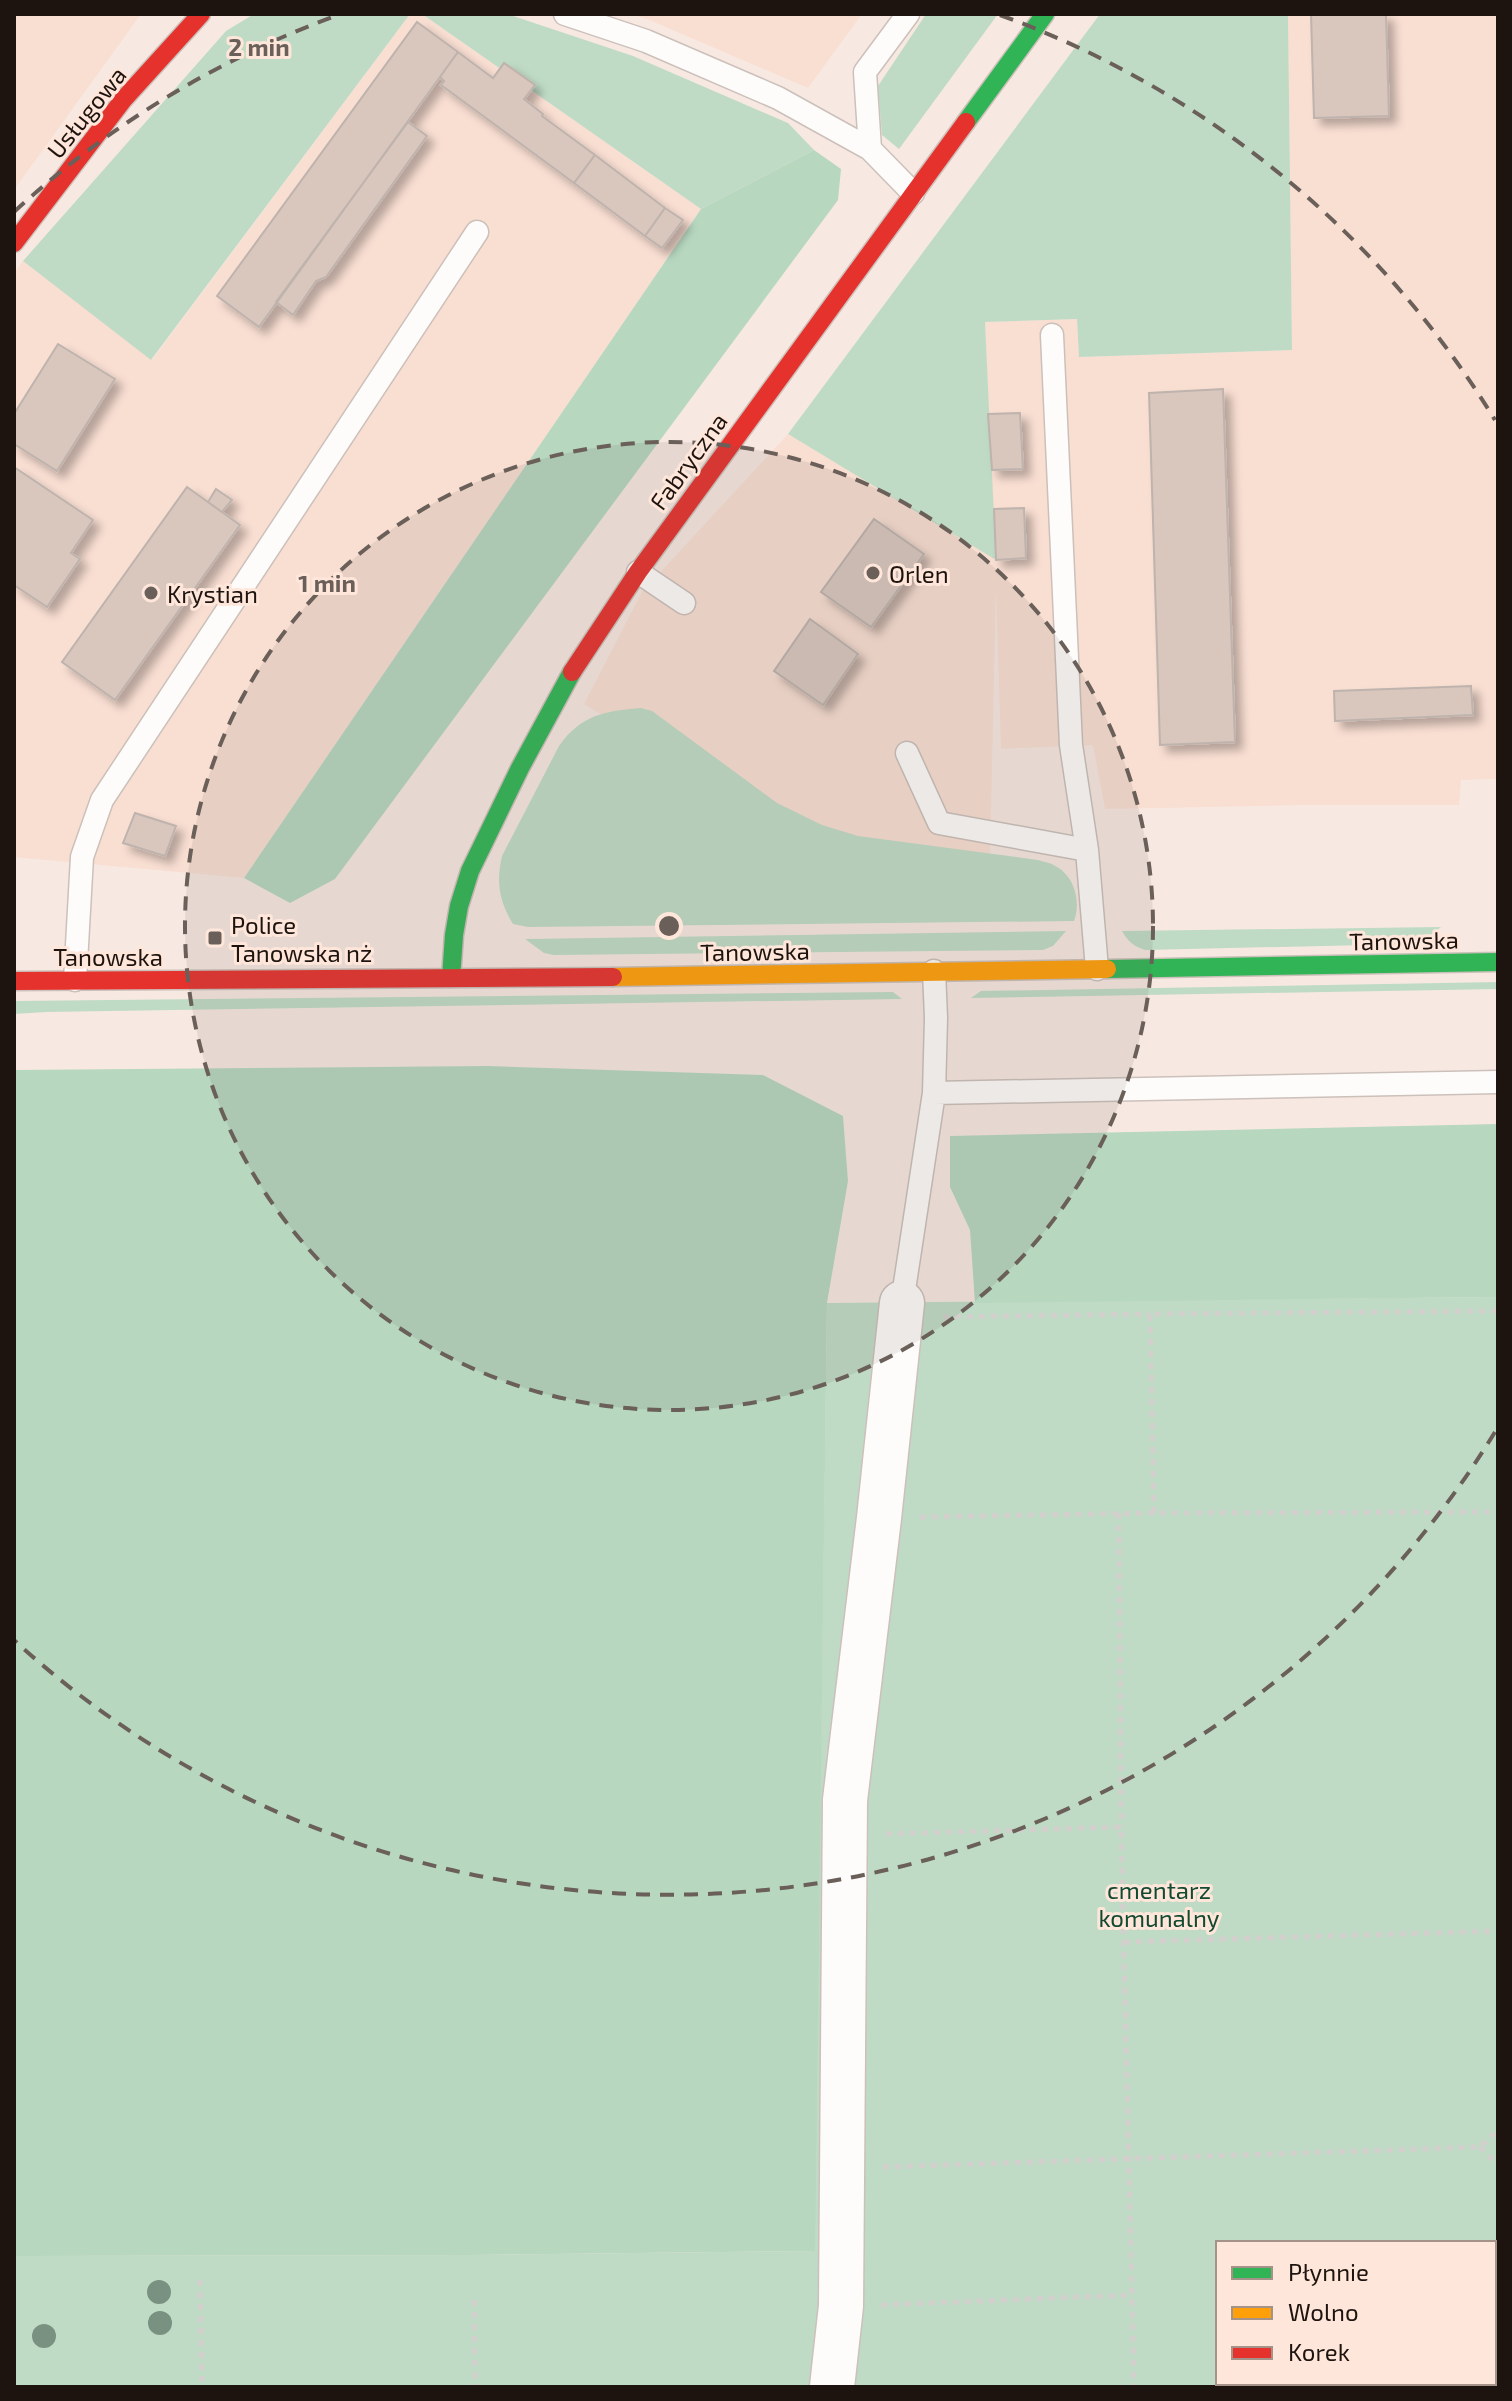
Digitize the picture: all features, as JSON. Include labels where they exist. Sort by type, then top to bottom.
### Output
[{"type":"main road","name":"Usługowa","points":[[14,243],[123,100],[201,14]]},
{"type":"main road","name":"Fabryczna","points":[[451,978],[457,920],[470,871],[520,768],[578,662],[638,572],[1045,14]]},
{"type":"main road","name":"Tanowska","points":[[14,981],[653,977],[1498,962]]},
{"type":"street","points":[[832,2387],[841,2306],[845,1800],[901,1310]]},
{"type":"lane","points":[[565,14],[646,41],[778,98],[870,149],[913,193]]},
{"type":"lane","points":[[870,149],[865,72],[908,14]]},
{"type":"lane","points":[[75,980],[82,857],[102,800],[477,232]]},
{"type":"lane","points":[[1052,335],[1071,745],[1087,850],[1097,969]]},
{"type":"lane","points":[[638,572],[684,603]]},
{"type":"lane","points":[[907,753],[939,823],[1087,850]]},
{"type":"lane","points":[[901,1310],[934,1093],[934,971]]},
{"type":"lane","points":[[934,1093],[1498,1082]]},
{"type":"path","points":[[901,1310],[1150,1314],[1498,1311]]},
{"type":"path","points":[[1150,1314],[1154,1513]]},
{"type":"path","points":[[879,1518],[1119,1513],[1498,1512]]},
{"type":"path","points":[[1119,1513],[1121,1827],[1134,2387]]},
{"type":"path","points":[[845,1835],[1121,1827]]},
{"type":"path","points":[[1124,1942],[1498,1931]]},
{"type":"path","points":[[842,2169],[1480,2147],[1498,2130]]},
{"type":"path","points":[[1480,2147],[1498,2165]]},
{"type":"path","points":[[200,2280],[202,2387]]},
{"type":"path","points":[[841,2306],[1132,2295]]},
{"type":"path","points":[[474,2300],[475,2387]]},
{"type":"shaded area","points":[[14,14],[141,14],[14,190]]},
{"type":"shaded area","points":[[410,14],[422,14],[701,209],[244,878],[14,857],[14,273],[23,261],[152,360]]},
{"type":"shaded area","points":[[630,14],[862,14],[808,88]]},
{"type":"shaded area","points":[[1288,14],[1498,14],[1498,779],[1461,780],[1459,805],[1105,809],[1093,745],[1001,749],[996,584],[990,860],[800,836],[584,704],[642,592],[788,434],[995,559],[985,322],[1077,319],[1079,357],[1292,350]]},
{"type":"green space","points":[[254,14],[410,14],[151,360],[23,261],[226,31]]},
{"type":"green space","points":[[422,14],[507,14],[633,56],[788,123],[814,150],[701,209]]},
{"type":"green space","points":[[926,14],[998,14],[899,149],[882,135],[878,86]]},
{"type":"green space","points":[[1100,14],[1288,14],[1292,350],[1079,357],[1077,319],[985,322],[996,560],[788,434]]},
{"type":"green space","points":[[814,150],[841,169],[838,200],[335,879],[290,903],[244,878],[701,209]]},
{"type":"green space","points":[[641,708],[652,711],[777,803],[822,825],[858,836],[1053,864],[1068,877],[1075,891],[1077,906],[1074,921],[528,927],[513,924],[500,891],[502,856],[559,746],[576,727],[594,716]]},
{"type":"green space","points":[[1441,927],[1426,939],[1410,944],[1145,950],[1132,943],[1122,931]]},
{"type":"green space","points":[[1066,931],[1053,946],[1043,950],[554,955],[544,953],[525,939]]},
{"type":"green space","points":[[1498,982],[1498,989],[971,998],[981,991]]},
{"type":"green space","points":[[893,992],[902,999],[14,1014],[14,1001]]},
{"type":"green space","points":[[488,1066],[763,1075],[843,1116],[848,1181],[827,1303],[815,2251],[14,2256],[14,1070]]},
{"type":"green space","points":[[1498,1124],[1498,1297],[975,1303],[970,1230],[950,1187],[950,1136]]},
{"type":"green space","name":"cmentarz komunalny","points":[[1498,1297],[1498,2387],[14,2387],[14,2256],[814,2251],[827,1303]]},
{"type":"building","points":[[1311,14],[1386,14],[1389,116],[1314,118]]},
{"type":"building","points":[[417,22],[458,52],[259,327],[217,296]]},
{"type":"building","points":[[458,52],[493,78],[504,63],[535,85],[524,99],[595,155],[574,183],[441,85],[444,81],[440,77]]},
{"type":"building","points":[[408,122],[427,136],[326,277],[316,281],[293,315],[276,302]]},
{"type":"building","points":[[595,155],[665,208],[645,236],[574,183]]},
{"type":"building","points":[[665,208],[683,220],[662,248],[645,236]]},
{"type":"building","points":[[58,344],[115,379],[57,471],[14,444],[14,414]]},
{"type":"building","points":[[1223,389],[1235,742],[1160,745],[1149,393]]},
{"type":"building","points":[[1020,413],[1023,469],[992,470],[988,414]]},
{"type":"building","points":[[14,467],[93,520],[71,553],[80,559],[47,607],[14,585]]},
{"type":"building","name":"Krystian","points":[[187,487],[240,525],[115,700],[62,662]]},
{"type":"building","points":[[216,489],[232,500],[222,512],[208,502]]},
{"type":"building","points":[[1024,508],[1026,558],[996,560],[994,509]]},
{"type":"building","name":"Orlen","points":[[874,519],[924,554],[871,627],[821,592]]},
{"type":"building","points":[[810,619],[858,654],[823,705],[774,671]]},
{"type":"building","points":[[1471,686],[1473,715],[1335,721],[1334,691]]},
{"type":"building","points":[[135,813],[176,826],[165,856],[123,843]]},
{"type":"traffic: fast","points":[[966,122],[1045,14]]},
{"type":"traffic: fast","points":[[451,978],[459,906],[470,871],[520,768],[572,672]]},
{"type":"traffic: fast","points":[[1107,969],[1498,962]]},
{"type":"traffic: slow","points":[[613,977],[1107,969]]},
{"type":"traffic: jam","points":[[14,243],[123,100],[201,14]]},
{"type":"traffic: jam","points":[[572,672],[638,572],[966,122]]},
{"type":"traffic: jam","points":[[14,981],[613,977]]},
{"type":"place","name":"Orlen","points":[[873,573]]},
{"type":"place","name":"Krystian","points":[[151,593]]},
{"type":"place","name":"Police Tanowska nż","points":[[215,938]]}]
